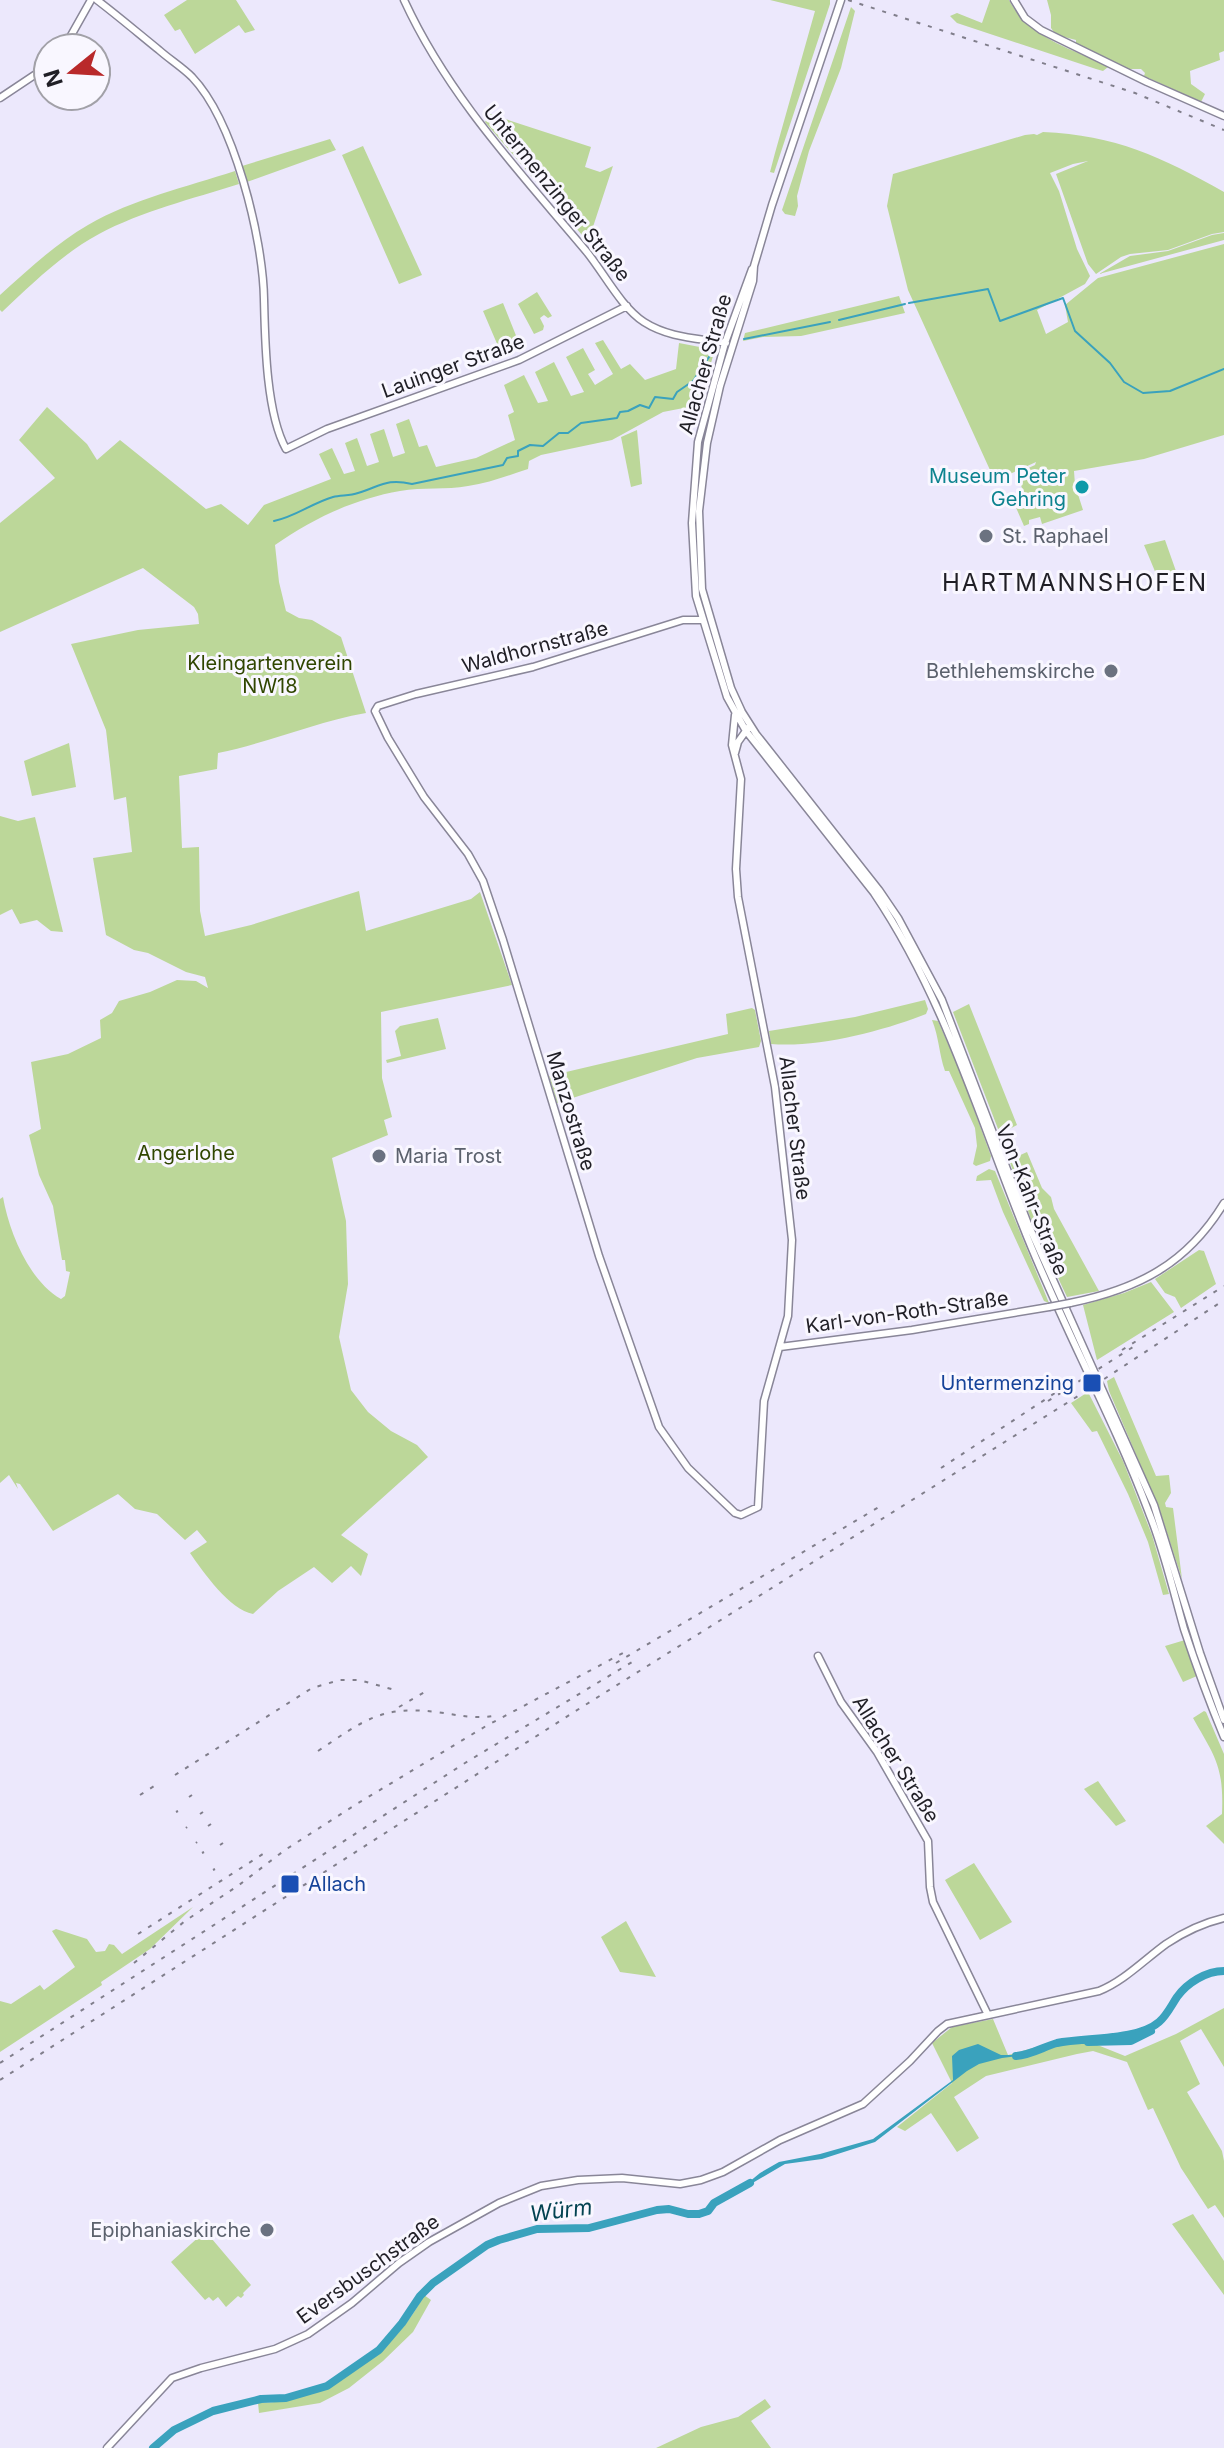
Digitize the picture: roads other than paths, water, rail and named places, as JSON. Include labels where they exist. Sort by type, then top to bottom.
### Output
[{"type":"main road","points":[[74,32],[94,0]]},
{"type":"main road","name":"Lauinger Straße","points":[[94,0],[192,77],[227,138],[243,181],[260,247],[271,392],[286,449],[327,429],[519,360],[627,306]]},
{"type":"main road","name":"Untermenzinger Straße","points":[[404,0],[424,42],[454,90],[504,155],[604,272],[627,306],[645,323],[665,333],[729,343]]},
{"type":"main road","points":[[1014,0],[1025,18],[1041,30],[1224,116]]},
{"type":"main road","name":"Allacher Straße","points":[[739,713],[721,681],[696,596],[692,523],[697,449],[840,3]]},
{"type":"main road","points":[[0,98],[32,77]]},
{"type":"main road","name":"Allacher Straße","points":[[729,343],[707,443],[699,511],[700,551],[705,600],[739,713],[732,745],[741,779],[736,869],[738,897],[775,1086],[792,1240],[791,1290],[780,1347],[764,1401],[758,1507]]},
{"type":"main road","name":"Waldhornstraße","points":[[376,708],[416,694],[533,667],[683,620],[703,620]]},
{"type":"main road","name":"Manzostraße","points":[[376,708],[388,738],[424,797],[468,854],[483,881],[599,1256],[659,1427],[688,1468],[735,1513],[741,1515],[758,1507]]},
{"type":"main road","name":"Von-Kahr-Straße","points":[[739,713],[874,893],[904,941],[935,1003],[962,1064],[1022,1226],[1141,1491],[1163,1553],[1185,1632],[1224,1737]]},
{"type":"main road","points":[[735,753],[748,728]]},
{"type":"main road","name":"Von-Kahr-Straße","points":[[748,728],[893,911],[942,1000],[1028,1224],[1154,1505],[1224,1720]]},
{"type":"main road","name":"Karl-von-Roth-Straße","points":[[780,1347],[1049,1307],[1124,1289],[1151,1277],[1193,1244],[1224,1203]]},
{"type":"main road","name":"Allacher Straße","points":[[818,1656],[841,1702],[877,1752],[921,1825],[928,1841],[933,1902],[988,2015]]},
{"type":"main road","name":"Eversbuschstraße","points":[[107,2448],[172,2378],[275,2349],[308,2334],[429,2242],[499,2203],[541,2186],[578,2180],[622,2178],[680,2184],[712,2176],[786,2137],[863,2104],[944,2026],[1103,1990],[1176,1937],[1202,1924],[1224,1918]]},
{"type":"water","points":[[978,2044],[1001,2055],[1026,2055],[979,2064],[875,2142],[822,2159],[785,2164],[743,2187],[779,2162],[873,2139],[953,2080],[952,2056],[959,2050]]},
{"type":"waterway","points":[[909,303],[988,289],[1000,321],[1063,298],[1075,331],[1110,363],[1124,382],[1143,393],[1170,391],[1224,369]]},
{"type":"waterway","points":[[839,320],[905,304]]},
{"type":"waterway","points":[[744,339],[830,322]]},
{"type":"waterway","points":[[274,521],[336,496],[355,494],[384,484],[412,484],[503,465],[507,458],[518,456],[518,451],[530,445],[543,446],[559,433],[568,433],[581,423],[617,418],[620,412],[640,405],[649,408],[655,397],[673,399],[677,392],[693,381],[713,351]]},
{"type":"waterway","name":"Würm","points":[[1016,2056],[1057,2043],[1125,2035],[1149,2028],[1162,2019],[1181,1992],[1192,1983],[1210,1973],[1224,1971]]},
{"type":"waterway","name":"Würm","points":[[1088,2042],[1131,2041],[1151,2031]]},
{"type":"waterway","name":"Würm","points":[[153,2448],[174,2430],[213,2411],[261,2399],[286,2398],[327,2386],[379,2350],[433,2283],[487,2245],[537,2229],[589,2228],[657,2210],[699,2214],[750,2183]]},
{"type":"railway","points":[[848,0],[1135,93],[1224,130]]},
{"type":"railway","points":[[1122,1350],[1224,1286]]},
{"type":"railway","points":[[0,2080],[574,1712],[1086,1391],[1224,1300]]},
{"type":"railway","points":[[1048,1401],[1133,1347]]},
{"type":"railway","points":[[941,1468],[1055,1393]]},
{"type":"railway","points":[[616,1663],[884,1504]]},
{"type":"railway","points":[[134,1963],[185,1921],[355,1805],[486,1726],[623,1653]]},
{"type":"railway","points":[[0,2063],[465,1763],[632,1662]]},
{"type":"railway","points":[[175,1775],[312,1688],[340,1680],[359,1680],[395,1690]]},
{"type":"railway","points":[[399,1707],[430,1689]]},
{"type":"railway","points":[[318,1751],[361,1724],[387,1713],[418,1710],[475,1717],[498,1715]]},
{"type":"railway","points":[[140,1795],[159,1783]]},
{"type":"railway","points":[[138,1934],[266,1852]]},
{"type":"place","name":"Museum Peter Gehring","points":[[1082,487]]},
{"type":"place","name":"St. Raphael","points":[[986,536]]},
{"type":"place","name":"Bethlehemskirche","points":[[1111,671]]},
{"type":"place","name":"Maria Trost","points":[[379,1156]]},
{"type":"place","name":"Untermenzing","points":[[1092,1383]]},
{"type":"place","name":"Allach","points":[[290,1884]]},
{"type":"place","name":"Epiphaniaskirche","points":[[267,2230]]},
{"type":"district","name":"HARTMANNSHOFEN","points":[[1075,583]]},
{"type":"park label","name":"Kleingartenverein NW18","points":[[270,674]]},
{"type":"park label","name":"Angerlohe","points":[[186,1153]]}]
